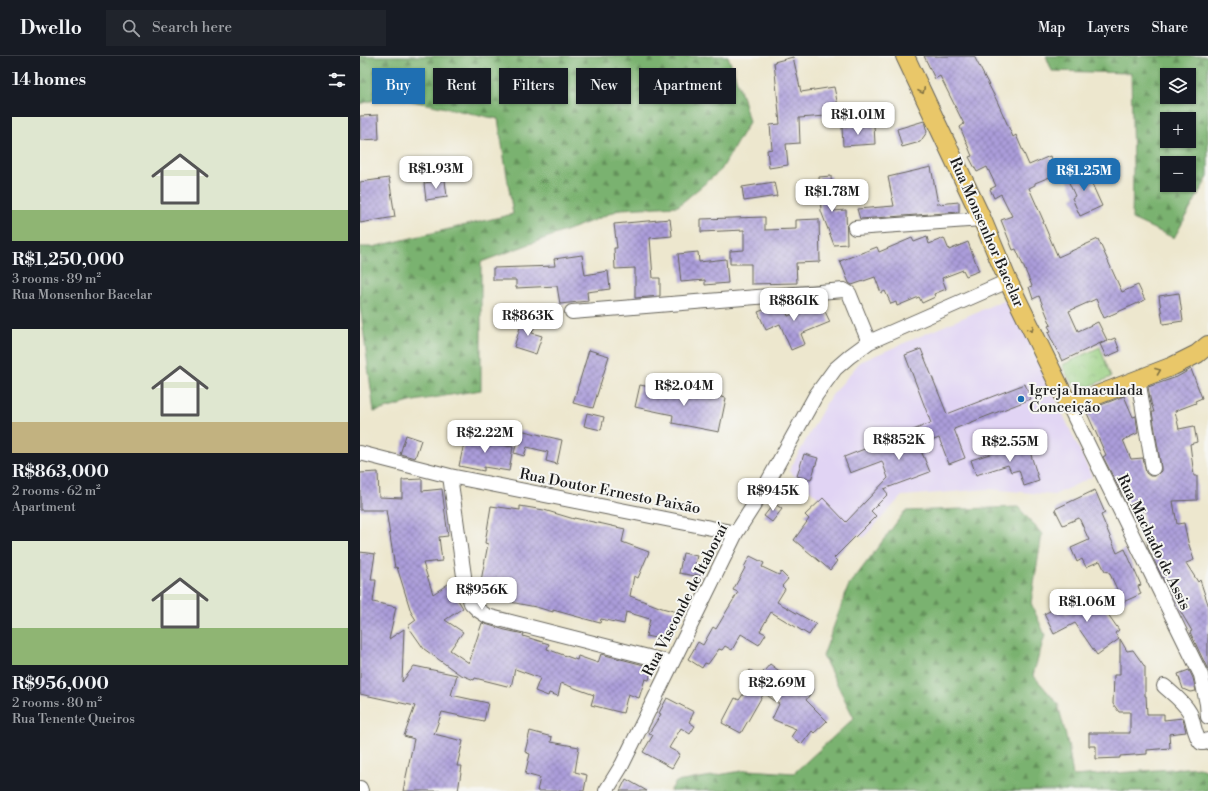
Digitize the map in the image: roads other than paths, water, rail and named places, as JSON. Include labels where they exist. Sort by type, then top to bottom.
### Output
[{"type":"main road","name":"Rua Monsenhor Bacelar","points":[[905,56],[982,219],[1008,282],[1069,406]]},
{"type":"main road","points":[[1069,406],[1197,354],[1208,346]]},
{"type":"street","points":[[855,228],[982,219]]},
{"type":"street","name":"Rua Visconde de Itaboraí","points":[[606,791],[622,764],[736,533],[761,494],[816,395],[835,369],[869,342],[1008,282]]},
{"type":"street","points":[[572,312],[844,290],[849,293],[869,342]]},
{"type":"street","points":[[1138,379],[1153,468]]},
{"type":"street","name":"Rua Machado de Assis","points":[[1069,406],[1201,675],[1208,717]]},
{"type":"street","name":"Rua Doutor Ernesto Paixão","points":[[360,454],[450,476],[736,533]]},
{"type":"street","points":[[450,476],[464,583],[471,603],[478,610],[487,616],[672,663]]},
{"type":"street","points":[[1164,686],[1183,702],[1188,709],[1194,723],[1198,740],[1204,744],[1208,740]]},
{"type":"place","name":"Igreja Imaculada Conceição","points":[[1021,399]]}]
